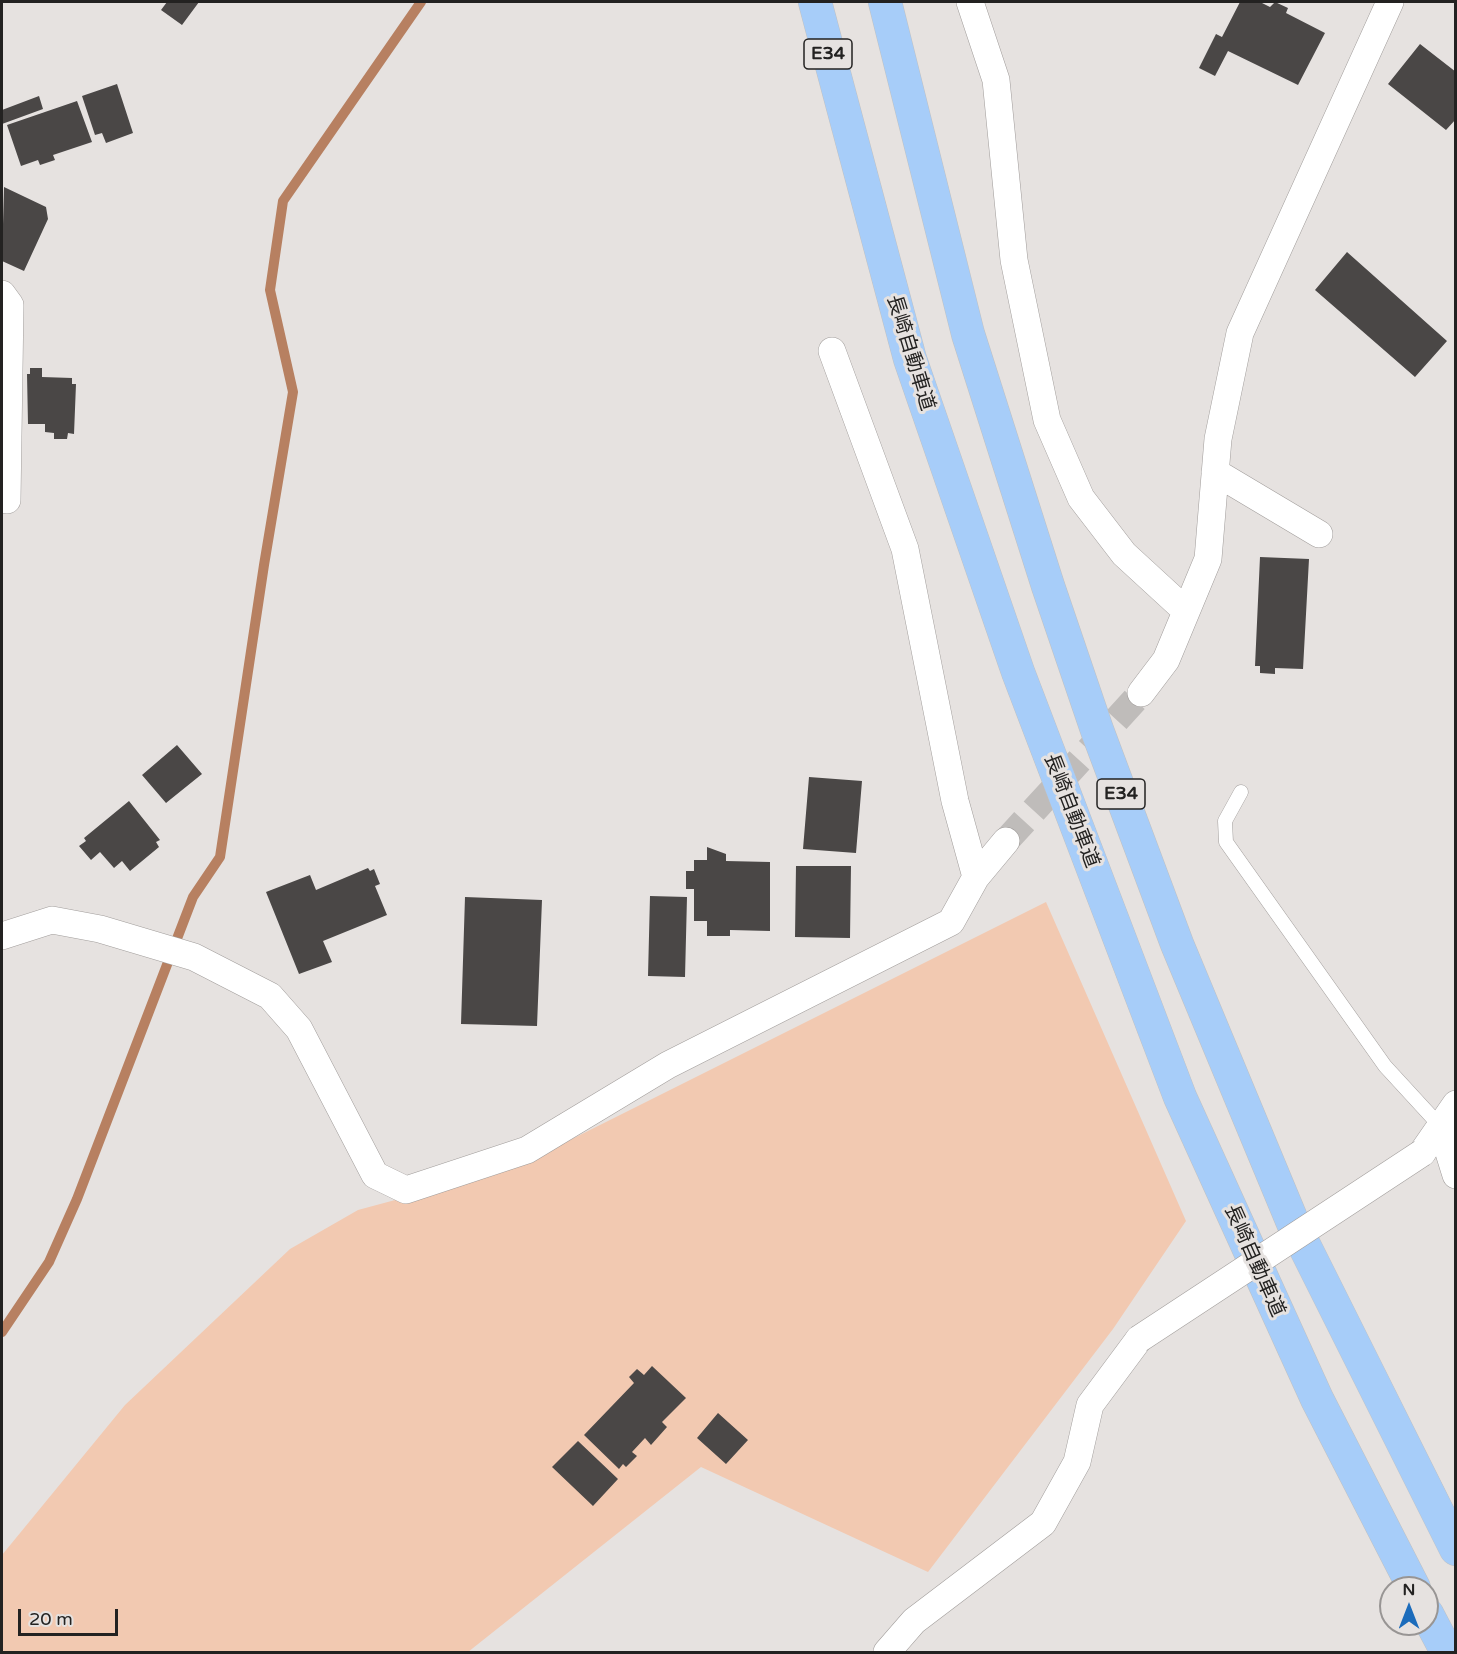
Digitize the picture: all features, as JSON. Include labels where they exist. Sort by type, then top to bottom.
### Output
[{"type":"highway","points":[[793,2],[842,106]]},
{"type":"highway","name":"長崎自動車道","points":[[815,2],[913,370],[1018,672],[1176,1086],[1317,1399],[1408,1576]]},
{"type":"highway","name":"E34","points":[[885,2],[968,334],[1048,586],[1097,730],[1177,944],[1293,1222],[1455,1549]]},
{"type":"highway","points":[[1438,1636],[1447,1653]]},
{"type":"street","points":[[970,2],[996,80],[1014,260],[1047,420],[1081,498],[1124,554],[1185,610]]},
{"type":"street","points":[[1141,693],[1166,660],[1208,559],[1218,439],[1240,333],[1390,2]]},
{"type":"street","points":[[2,294],[10,305],[7,500]]},
{"type":"street","points":[[832,351],[905,549],[955,801],[976,877]]},
{"type":"street","points":[[1215,472],[1319,534]]},
{"type":"street","points":[[2,936],[52,920],[100,930],[194,957],[270,996],[299,1029],[375,1175],[406,1190],[528,1150],[668,1065],[951,922],[976,877],[1006,841]]},
{"type":"street","points":[[887,1653],[914,1621],[1042,1523],[1077,1462],[1090,1405],[1139,1339],[1422,1153],[1455,1104]]},
{"type":"street","points":[[1441,1127],[1455,1174]]},
{"type":"lane","points":[[1241,792],[1225,821],[1226,842],[1385,1066],[1441,1127]]},
{"type":"shaded area","points":[[1046,902],[1186,1221],[1113,1329],[928,1572],[701,1467],[468,1652],[2,1652],[2,1555],[125,1405],[290,1249],[358,1210],[514,1168]]},
{"type":"building","points":[[167,2],[199,2],[182,25],[161,10]]},
{"type":"building","points":[[1240,2],[1260,2],[1270,7],[1275,2],[1288,8],[1286,13],[1325,33],[1298,85],[1228,51],[1215,76],[1199,68],[1216,34],[1222,37]]},
{"type":"building","points":[[1420,44],[1456,72],[1456,119],[1446,130],[1388,84]]},
{"type":"building","points":[[117,84],[133,133],[106,143],[102,133],[95,135],[82,96]]},
{"type":"building","points":[[39,96],[43,109],[2,124],[2,110]]},
{"type":"building","points":[[77,101],[92,142],[53,155],[55,160],[40,165],[38,160],[21,166],[7,125]]},
{"type":"building","points":[[4,187],[46,207],[48,219],[24,271],[2,261]]},
{"type":"building","points":[[1347,252],[1447,341],[1415,377],[1315,290]]},
{"type":"building","points":[[30,368],[42,368],[42,377],[72,378],[72,384],[76,384],[74,434],[68,433],[67,439],[54,439],[54,433],[45,432],[45,424],[28,424],[27,374],[30,374]]},
{"type":"building","points":[[1260,557],[1309,559],[1303,669],[1275,668],[1275,674],[1260,673],[1260,666],[1255,666]]},
{"type":"building","points":[[177,745],[202,774],[166,803],[142,775]]},
{"type":"building","points":[[809,777],[862,781],[856,853],[803,849]]},
{"type":"building","points":[[129,801],[160,840],[156,842],[159,847],[130,871],[122,861],[114,868],[100,852],[91,860],[79,846],[86,841],[84,838]]},
{"type":"building","points":[[707,847],[726,854],[726,861],[770,862],[770,931],[730,930],[730,936],[707,936],[707,921],[694,921],[694,889],[686,889],[686,871],[694,871],[694,860],[707,860]]},
{"type":"building","points":[[796,866],[851,866],[850,938],[795,937]]},
{"type":"building","points":[[368,868],[370,871],[374,869],[380,884],[375,886],[387,915],[323,941],[332,962],[299,974],[266,892],[310,875],[316,890]]},
{"type":"building","points":[[650,896],[687,897],[685,977],[648,976]]},
{"type":"building","points":[[465,897],[542,900],[537,1026],[461,1024]]},
{"type":"building","points":[[652,1366],[686,1398],[662,1422],[667,1427],[651,1445],[645,1438],[632,1452],[637,1456],[626,1467],[623,1464],[619,1469],[584,1435],[634,1383],[629,1377],[637,1369],[644,1375]]},
{"type":"building","points":[[718,1413],[748,1440],[726,1464],[697,1438]]},
{"type":"building","points":[[578,1441],[618,1479],[593,1506],[552,1467]]},
{"type":"waterway","points":[[2,1332],[49,1262],[77,1199],[193,897],[220,857],[264,565],[293,392],[270,290],[283,201],[421,2]]},
{"type":"tunnel","points":[[1006,841],[1141,693]]}]
